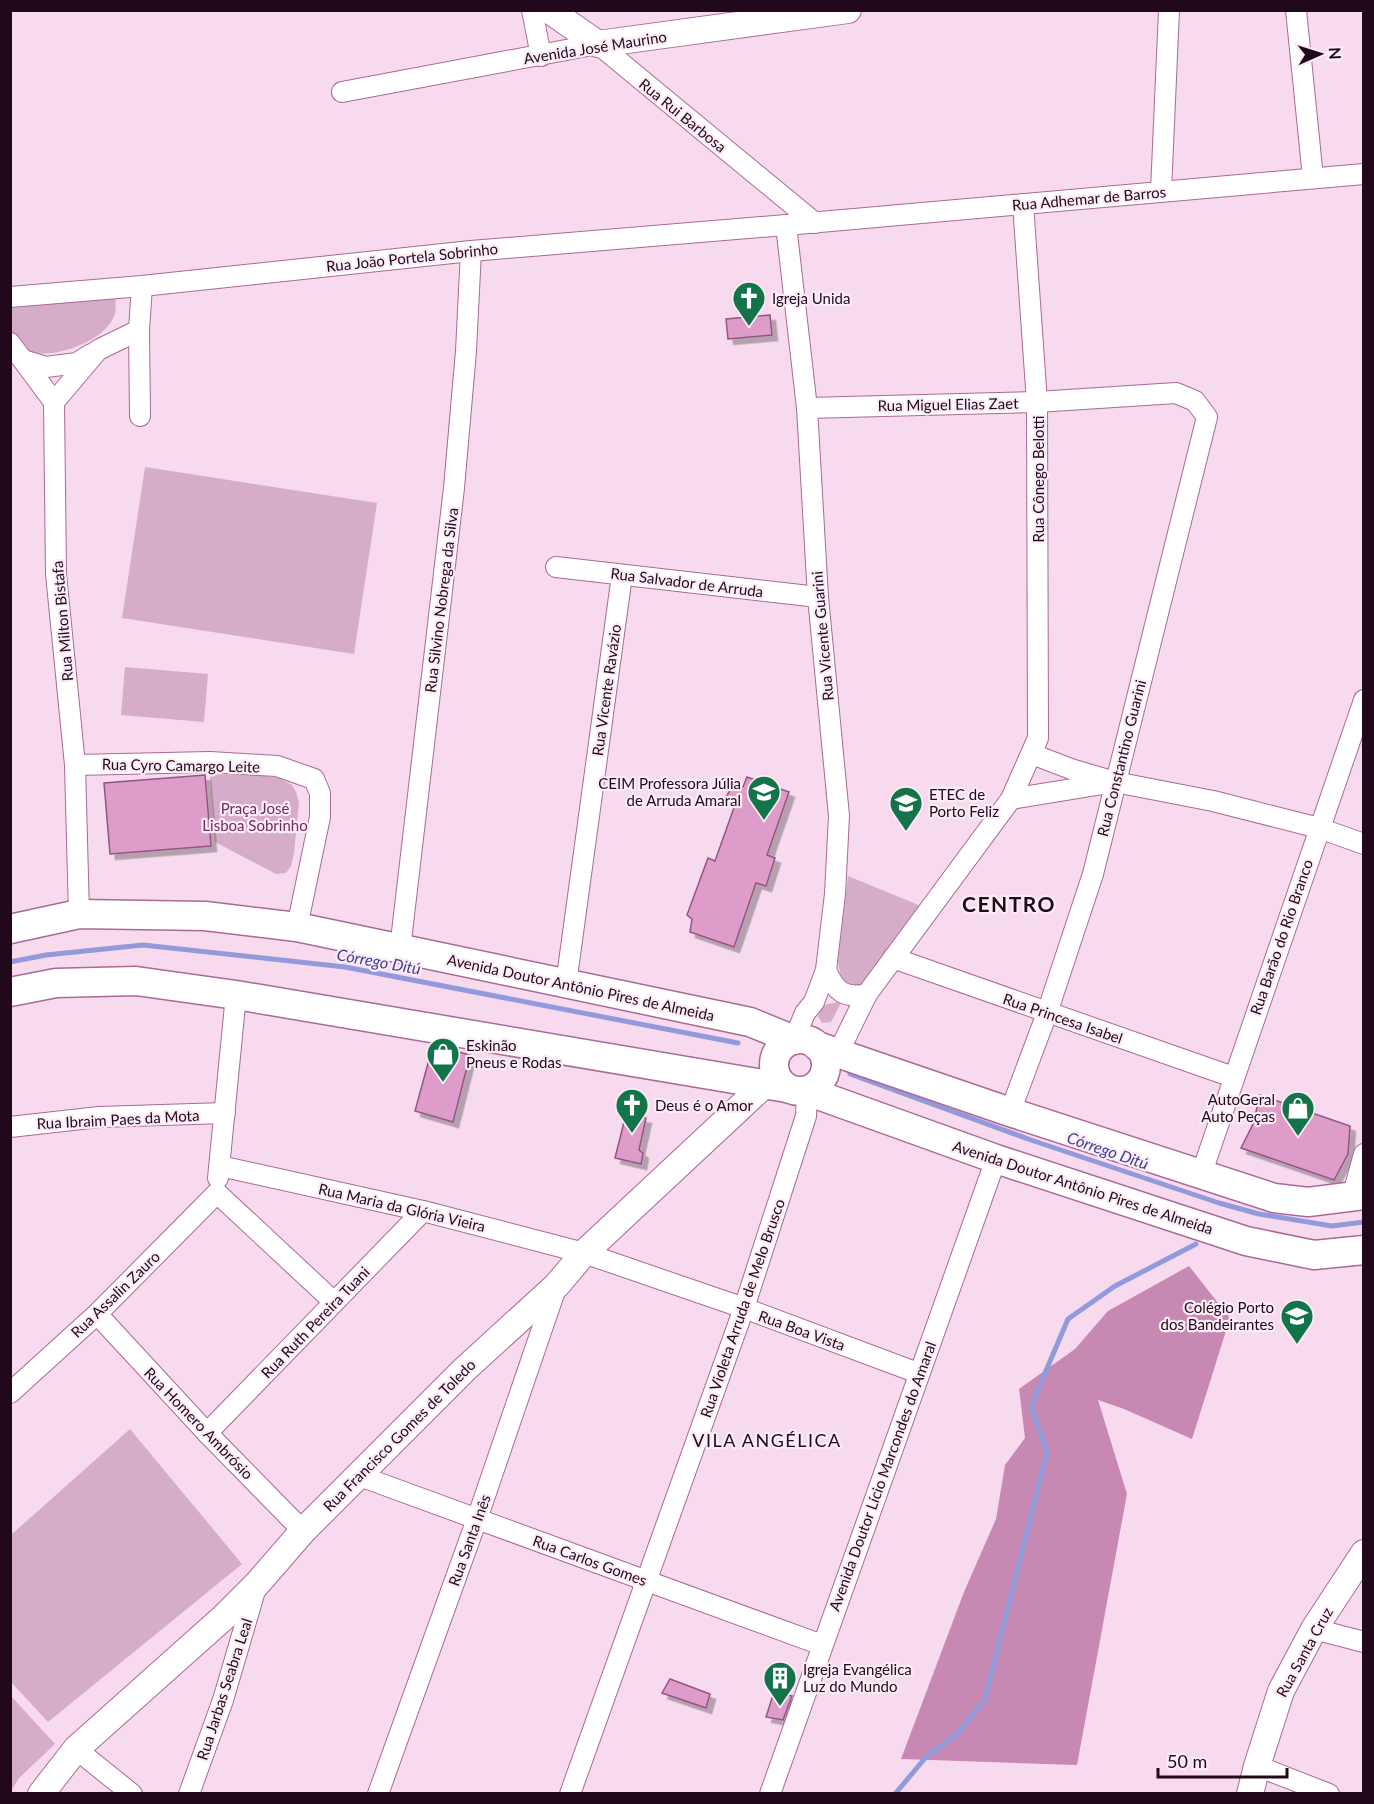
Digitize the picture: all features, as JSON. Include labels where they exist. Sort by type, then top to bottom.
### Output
[{"type":"main road","name":"Avenida Doutor Antônio Pires de Almeida","points":[[10,929],[79,914],[205,916],[297,927],[750,1022],[1010,1112],[1274,1198],[1308,1202],[1358,1196]]},
{"type":"main road","name":"Avenida Doutor Antônio Pires de Almeida","points":[[10,992],[56,983],[136,981],[236,995],[786,1088],[1246,1240],[1314,1255],[1364,1250]]},
{"type":"main road","points":[[781,1046],[816,1046],[824,1055],[826,1063],[821,1080],[815,1087],[786,1088],[777,1078],[774,1061],[781,1046]]},
{"type":"street","points":[[532,10],[541,56]]},
{"type":"street","name":"Rua Rui Barbosa","points":[[549,10],[598,44],[815,223]]},
{"type":"street","name":"Avenida José Maurino","points":[[342,92],[598,44],[848,10]]},
{"type":"street","points":[[1161,191],[1169,10]]},
{"type":"street","points":[[1296,10],[1312,178]]},
{"type":"street","name":"Rua Adhemar de Barros","points":[[815,223],[1364,174]]},
{"type":"street","name":"Rua Cônego Belotti","points":[[816,1046],[867,994],[1011,799],[1038,738],[1037,402],[1023,204]]},
{"type":"street","name":"Rua João Portela Sobrinho","points":[[10,297],[142,286],[471,251],[815,223]]},
{"type":"street","name":"Rua Vicente Guarini","points":[[786,225],[807,408],[818,597],[839,816],[826,970],[814,1002],[805,1013],[816,1046]]},
{"type":"street","name":"Rua Silvino Nobrega da Silva","points":[[400,949],[454,489],[466,351],[471,251]]},
{"type":"street","points":[[140,416],[139,330],[142,286]]},
{"type":"street","points":[[23,360],[46,367],[77,363],[139,330]]},
{"type":"street","points":[[10,344],[54,402],[98,350]]},
{"type":"street","name":"Rua Miguel Elias Zaet","points":[[807,408],[1037,402],[1176,393],[1195,401]]},
{"type":"street","name":"Rua Constantino Guarini","points":[[1010,1112],[1047,1013],[1093,874],[1208,417],[1195,401]]},
{"type":"street","name":"Rua Milton Bistafa","points":[[54,402],[56,574],[75,765],[79,914]]},
{"type":"street","name":"Rua Salvador de Arruda","points":[[556,567],[818,597]]},
{"type":"street","name":"Rua Vicente Ravázio","points":[[566,984],[622,575]]},
{"type":"street","name":"Rua Barão do Rio Branco","points":[[1201,1175],[1364,700]]},
{"type":"street","points":[[1032,754],[1115,782],[1213,801],[1319,828],[1364,844]]},
{"type":"street","name":"Rua Cyro Camargo Leite","points":[[75,765],[221,763],[277,766],[314,779],[320,793],[320,817],[297,927]]},
{"type":"street","points":[[1011,799],[1115,782]]},
{"type":"street","name":"Rua Princesa Isabel","points":[[893,958],[1233,1077]]},
{"type":"street","points":[[826,970],[836,989],[856,996],[867,994]]},
{"type":"street","points":[[236,995],[217,1193],[334,1302]]},
{"type":"street","name":"Rua Francisco Gomes de Toledo","points":[[41,1794],[76,1749],[224,1617],[357,1475],[465,1369],[557,1285],[584,1253],[786,1088]]},
{"type":"street","name":"Rua Violeta Arruda de Melo Brusco","points":[[570,1794],[744,1308],[806,1116],[786,1088]]},
{"type":"street","name":"Rua Ibraim Paes da Mota","points":[[10,1127],[99,1117],[225,1113]]},
{"type":"street","points":[[1358,1196],[1364,1154]]},
{"type":"street","name":"Avenida Doutor Lício Marcondes do Amaral","points":[[770,1794],[996,1159]]},
{"type":"street","name":"Rua Maria da Glória Vieira","points":[[220,1166],[423,1211],[584,1253]]},
{"type":"street","name":"Rua Assalin Zauro","points":[[10,1393],[97,1314],[217,1193]]},
{"type":"street","name":"Rua Ruth Pereira Tuani","points":[[207,1433],[423,1211]]},
{"type":"street","name":"Rua Boa Vista","points":[[584,1253],[744,1308],[918,1374]]},
{"type":"street","name":"Rua Santa Inês","points":[[378,1794],[477,1519],[557,1285]]},
{"type":"street","name":"Rua Homero Ambrósio","points":[[97,1314],[207,1433],[303,1531]]},
{"type":"street","name":"Rua Carlos Gomes","points":[[357,1475],[822,1644]]},
{"type":"street","name":"Rua Santa Cruz","points":[[1250,1794],[1281,1691],[1314,1629],[1364,1553]]},
{"type":"street","name":"Rua Jarbas Seabra Leal","points":[[189,1794],[223,1700],[257,1584]]},
{"type":"street","points":[[1314,1629],[1364,1642]]},
{"type":"street","points":[[76,1749],[132,1794]]},
{"type":"street","points":[[1257,1766],[1329,1794]]},
{"type":"green space","points":[[115,294],[116,311],[111,323],[91,340],[78,346],[51,353],[38,353],[26,350],[11,335],[10,303]]},
{"type":"green space","points":[[145,467],[377,503],[354,654],[122,618]]},
{"type":"green space","points":[[125,667],[208,674],[204,722],[121,715]]},
{"type":"green space","name":"Praça José Lisboa Sobrinho","points":[[247,773],[279,778],[292,785],[296,792],[299,802],[294,853],[291,866],[286,873],[276,874],[215,842],[210,775]]},
{"type":"green space","points":[[848,876],[921,906],[864,983],[851,989],[841,980],[838,961]]},
{"type":"green space","points":[[842,1001],[831,1022],[822,1023],[818,1016],[824,1005]]},
{"type":"green space","points":[[130,1429],[242,1564],[48,1722],[11,1682],[11,1535]]},
{"type":"green space","points":[[11,1696],[55,1744],[19,1778],[11,1791]]},
{"type":"shaded area","points":[[1189,1266],[1230,1318],[1192,1439],[1098,1400],[1127,1494],[1077,1765],[901,1759],[964,1592],[996,1519],[1005,1465],[1025,1438],[1019,1389],[1075,1349],[1108,1311]]},
{"type":"building","name":"Igreja Unida","points":[[770,315],[772,335],[728,339],[726,319]]},
{"type":"building","points":[[205,775],[211,846],[110,854],[104,783]]},
{"type":"building","points":[[747,777],[789,792],[767,855],[775,858],[766,886],[756,883],[734,947],[690,932],[692,919],[687,915],[708,858],[715,861],[736,802],[726,797],[733,785],[743,787]]},
{"type":"building","name":"Eskinão Pneus e Rodas","points":[[433,1045],[470,1055],[453,1122],[415,1111]]},
{"type":"building","name":"AutoGeral Auto Peças","points":[[1260,1095],[1350,1126],[1348,1154],[1334,1180],[1241,1148],[1253,1124]]},
{"type":"building","name":"Deus é o Amor","points":[[626,1114],[646,1118],[639,1150],[643,1153],[641,1164],[615,1158]]},
{"type":"building","points":[[670,1679],[710,1694],[706,1708],[662,1693]]},
{"type":"building","name":"Igreja Evangélica Luz do Mundo","points":[[774,1692],[792,1696],[783,1720],[766,1717]]},
{"type":"waterway","name":"Córrego Ditú","points":[[10,962],[46,955],[143,945],[345,967],[738,1043]]},
{"type":"waterway","name":"Córrego Ditú","points":[[850,1074],[1031,1140],[1219,1203],[1259,1214],[1332,1226],[1364,1222]]},
{"type":"waterway","points":[[895,1794],[926,1757],[957,1734],[985,1699],[1047,1452],[1031,1406],[1068,1319],[1115,1286],[1196,1244]]},
{"type":"place","name":"Igreja Unida","points":[[749,327]]},
{"type":"place","name":"CEIM Professora Júlia de Arruda Amaral","points":[[764,821]]},
{"type":"place","name":"ETEC de Porto Feliz","points":[[906,832]]},
{"type":"place","name":"Eskinão Pneus e Rodas","points":[[443,1083]]},
{"type":"place","name":"Deus é o Amor","points":[[632,1134]]},
{"type":"place","name":"AutoGeral Auto Peças","points":[[1298,1137]]},
{"type":"place","name":"Colégio Porto dos Bandeirantes","points":[[1297,1345]]},
{"type":"place","name":"Igreja Evangélica Luz do Mundo","points":[[780,1707]]},
{"type":"district","name":"CENTRO","points":[[1009,903]]},
{"type":"district","name":"VILA ANGÉLICA","points":[[767,1440]]}]
